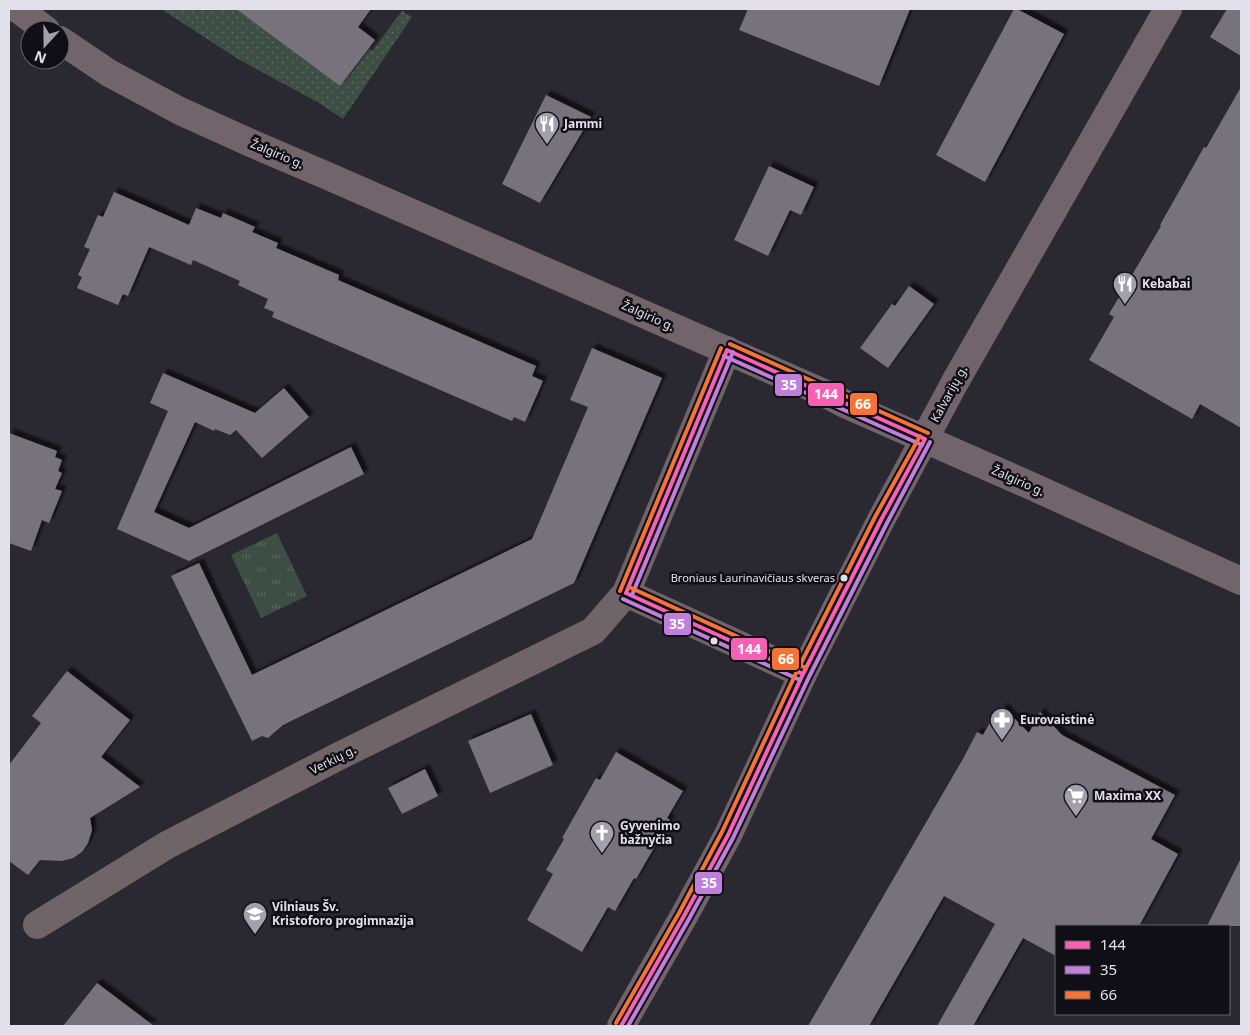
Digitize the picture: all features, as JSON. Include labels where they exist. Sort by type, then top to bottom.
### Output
[{"type":"main road","points":[[18,9],[33,20]]},
{"type":"main road","name":"Kalvarijų g.","points":[[621,1026],[728,835],[803,674],[881,520],[959,374],[1168,9]]},
{"type":"main road","name":"Žalgirio g.","points":[[70,47],[109,73],[189,115],[727,350],[1241,581]]},
{"type":"street","name":"Verkių g.","points":[[37,925],[167,845],[350,751],[593,631],[626,593],[727,350]]},
{"type":"street","points":[[626,593],[803,674]]},
{"type":"green space","points":[[161,9],[236,9],[340,86],[369,48],[372,51],[402,11],[412,17],[343,119],[319,103],[238,59]]},
{"type":"green space","points":[[277,533],[307,596],[261,618],[231,555]]},
{"type":"building","points":[[236,9],[371,9],[358,27],[375,40],[340,86]]},
{"type":"building","points":[[748,9],[910,9],[879,86],[739,30]]},
{"type":"building","points":[[1014,9],[1064,34],[985,182],[936,155]]},
{"type":"building","points":[[1227,9],[1241,9],[1241,56],[1210,37]]},
{"type":"building","points":[[1241,87],[1241,428],[1200,404],[1192,419],[1089,360],[1114,317],[1109,314],[1161,226],[1204,147],[1206,148]]},
{"type":"building","name":"Jammi","points":[[546,95],[591,117],[540,203],[502,184]]},
{"type":"building","points":[[769,166],[814,187],[801,215],[790,210],[768,256],[734,240]]},
{"type":"building","points":[[114,192],[189,225],[196,208],[221,218],[223,213],[255,227],[252,232],[278,243],[276,248],[339,275],[338,280],[536,366],[532,376],[543,381],[525,422],[514,417],[512,421],[272,317],[274,312],[264,308],[268,299],[238,285],[240,281],[193,260],[191,265],[149,247],[128,296],[123,294],[118,305],[77,288],[82,277],[78,275],[90,249],[84,247],[98,215],[103,217]]},
{"type":"building","points":[[909,286],[934,304],[888,368],[860,348],[892,304],[895,306]]},
{"type":"building","points":[[592,348],[662,378],[574,583],[283,725],[268,738],[262,736],[252,741],[171,576],[199,563],[252,675],[532,539],[588,407],[570,400]]},
{"type":"building","points":[[163,373],[255,413],[284,388],[309,417],[262,458],[236,430],[230,435],[215,429],[214,431],[195,422],[154,512],[189,528],[351,447],[364,474],[189,561],[117,529],[168,411],[150,403]]},
{"type":"building","points":[[9,433],[57,451],[55,457],[62,460],[58,471],[62,473],[55,489],[62,491],[49,523],[42,520],[31,551],[9,543]]},
{"type":"building","points":[[67,671],[130,720],[101,757],[140,787],[90,818],[92,830],[88,843],[82,852],[73,858],[62,861],[40,860],[28,875],[9,861],[9,765],[41,723],[32,716]]},
{"type":"building","name":"Maxima XX","points":[[1003,707],[1029,733],[1040,712],[1062,735],[1175,795],[1151,839],[1178,854],[1140,925],[1055,925],[1055,955],[1023,938],[973,1026],[937,1026],[995,924],[944,896],[869,1026],[808,1026],[977,732],[983,735],[992,719],[995,721]]},
{"type":"building","points":[[531,714],[553,765],[490,793],[468,741]]},
{"type":"building","name":"Gyvenimo bažnyčia","points":[[616,752],[683,791],[667,818],[670,820],[636,879],[634,878],[615,911],[608,907],[582,952],[527,920],[553,874],[546,870],[564,839],[562,838],[596,778],[600,780]]},
{"type":"building","points":[[425,769],[438,796],[402,814],[388,788]]},
{"type":"building","points":[[1241,858],[1241,926],[1208,925]]},
{"type":"building","points":[[97,983],[154,1026],[63,1026]]},
{"type":"transit line","name":"66","points":[[730,344],[928,433]]},
{"type":"transit line","name":"66","points":[[620,591],[721,348]]},
{"type":"transit line","name":"144","points":[[727,350],[925,439]]},
{"type":"transit line","name":"144","points":[[626,593],[727,350]]},
{"type":"transit line","name":"35","points":[[632,595],[733,352]]},
{"type":"transit line","name":"35","points":[[724,356],[922,445]]},
{"type":"transit line","name":"66","points":[[616,1023],[679,913],[722,832],[797,671],[875,517],[920,436]]},
{"type":"transit line","name":"144","points":[[621,1026],[728,835],[803,674],[881,520],[925,439]]},
{"type":"transit line","name":"35","points":[[628,1026],[733,838],[809,677],[930,442]]},
{"type":"transit line","name":"66","points":[[629,587],[806,668]]},
{"type":"transit line","name":"144","points":[[626,593],[803,674]]},
{"type":"transit line","name":"35","points":[[623,599],[800,680]]},
{"type":"place","name":"Jammi","points":[[547,145]]},
{"type":"place","name":"Kebabai","points":[[1125,305]]},
{"type":"place","name":"Broniaus Laurinavičiaus skveras","points":[[844,578]]},
{"type":"place","name":"Eurovaistinė","points":[[1002,741]]},
{"type":"place","name":"Maxima XX","points":[[1076,817]]},
{"type":"place","name":"Gyvenimo bažnyčia","points":[[602,854]]},
{"type":"place","name":"Vilniaus Šv. Kristoforo progimnazija","points":[[255,935]]}]
